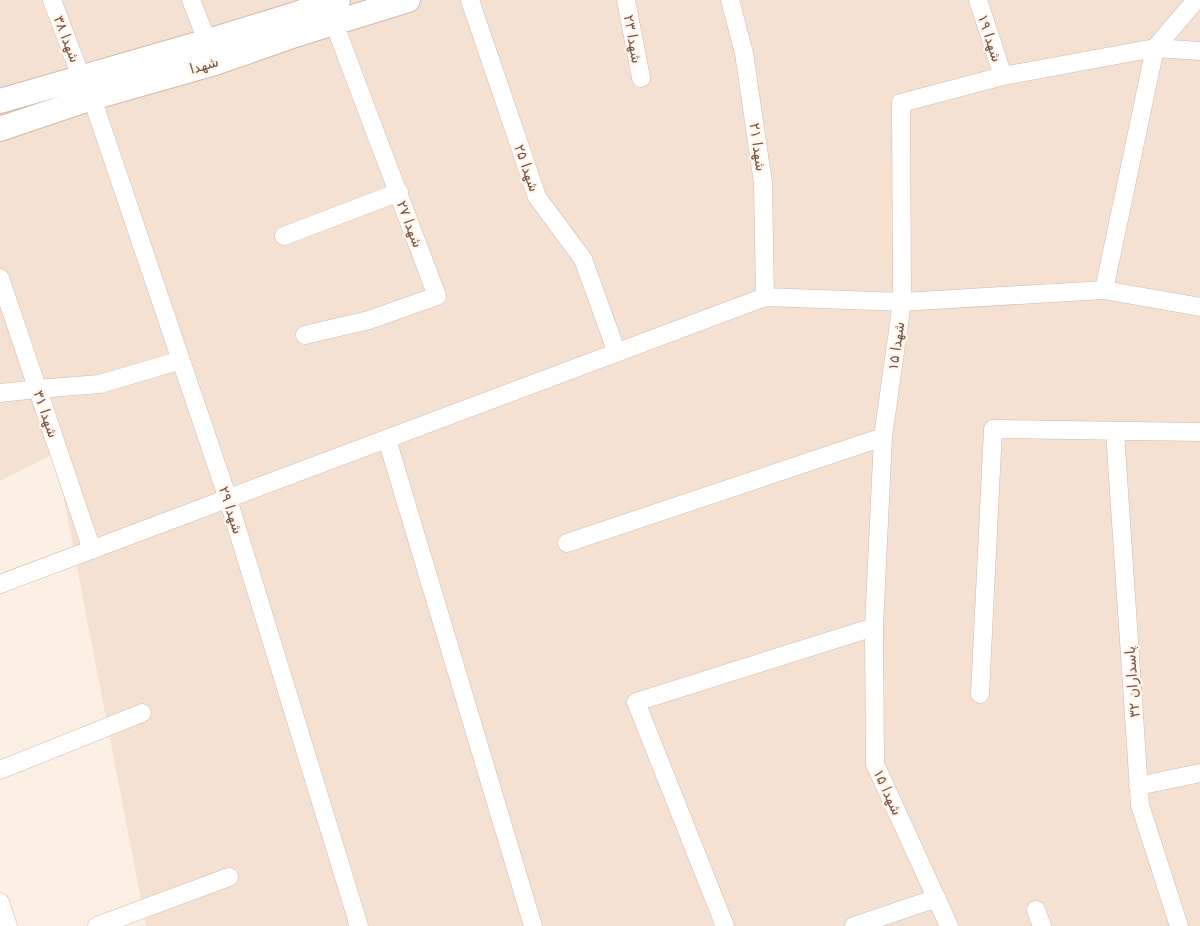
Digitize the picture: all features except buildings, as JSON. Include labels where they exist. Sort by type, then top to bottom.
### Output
[{"type":"main road","name":"شهدا","points":[[0,101],[86,87],[212,52],[336,11],[408,0]]},
{"type":"main road","name":"شهدا","points":[[212,52],[290,8],[336,11]]},
{"type":"main road","name":"شهدا","points":[[0,128],[86,87]]},
{"type":"street","name":"شهدا ۳۸","points":[[52,0],[86,87]]},
{"type":"street","points":[[191,0],[212,52]]},
{"type":"street","name":"شهدا ۲۵","points":[[470,0],[537,197],[583,259],[617,353]]},
{"type":"street","name":"شهدا ۲۳","points":[[626,0],[641,78]]},
{"type":"street","name":"شهدا ۲۱","points":[[730,0],[744,53],[763,183],[765,297]]},
{"type":"street","name":"شهدا ۱۹","points":[[978,0],[1003,76]]},
{"type":"street","points":[[1104,290],[1156,48],[1196,0]]},
{"type":"street","name":"شهدا ۲۷","points":[[305,335],[369,320],[437,296],[336,11]]},
{"type":"street","name":"شهدا ۱۵","points":[[949,926],[875,764],[874,627],[883,437],[902,302],[901,103],[1003,76],[1156,48],[1200,51]]},
{"type":"street","name":"شهدا ۲۹","points":[[86,87],[228,499],[359,926]]},
{"type":"street","points":[[284,236],[399,192]]},
{"type":"street","name":"شهدا ۳۱","points":[[0,278],[92,550]]},
{"type":"street","points":[[0,584],[765,297],[902,302],[1104,290],[1200,307]]},
{"type":"street","points":[[0,393],[100,384],[181,360]]},
{"type":"street","points":[[980,694],[993,429],[1200,432]]},
{"type":"street","name":"پاسداران ۳۲","points":[[1115,432],[1140,805],[1178,926]]},
{"type":"street","points":[[567,543],[883,437]]},
{"type":"street","points":[[387,439],[533,926]]},
{"type":"street","points":[[725,926],[636,702],[874,627]]},
{"type":"street","points":[[0,770],[142,713]]},
{"type":"street","points":[[1138,786],[1200,772]]},
{"type":"street","points":[[97,926],[229,877]]},
{"type":"street","points":[[854,926],[937,898]]},
{"type":"street","points":[[0,902],[8,926]]},
{"type":"shaded area","points":[[0,0],[1200,0],[1200,926],[146,926],[55,453],[0,481]]}]
